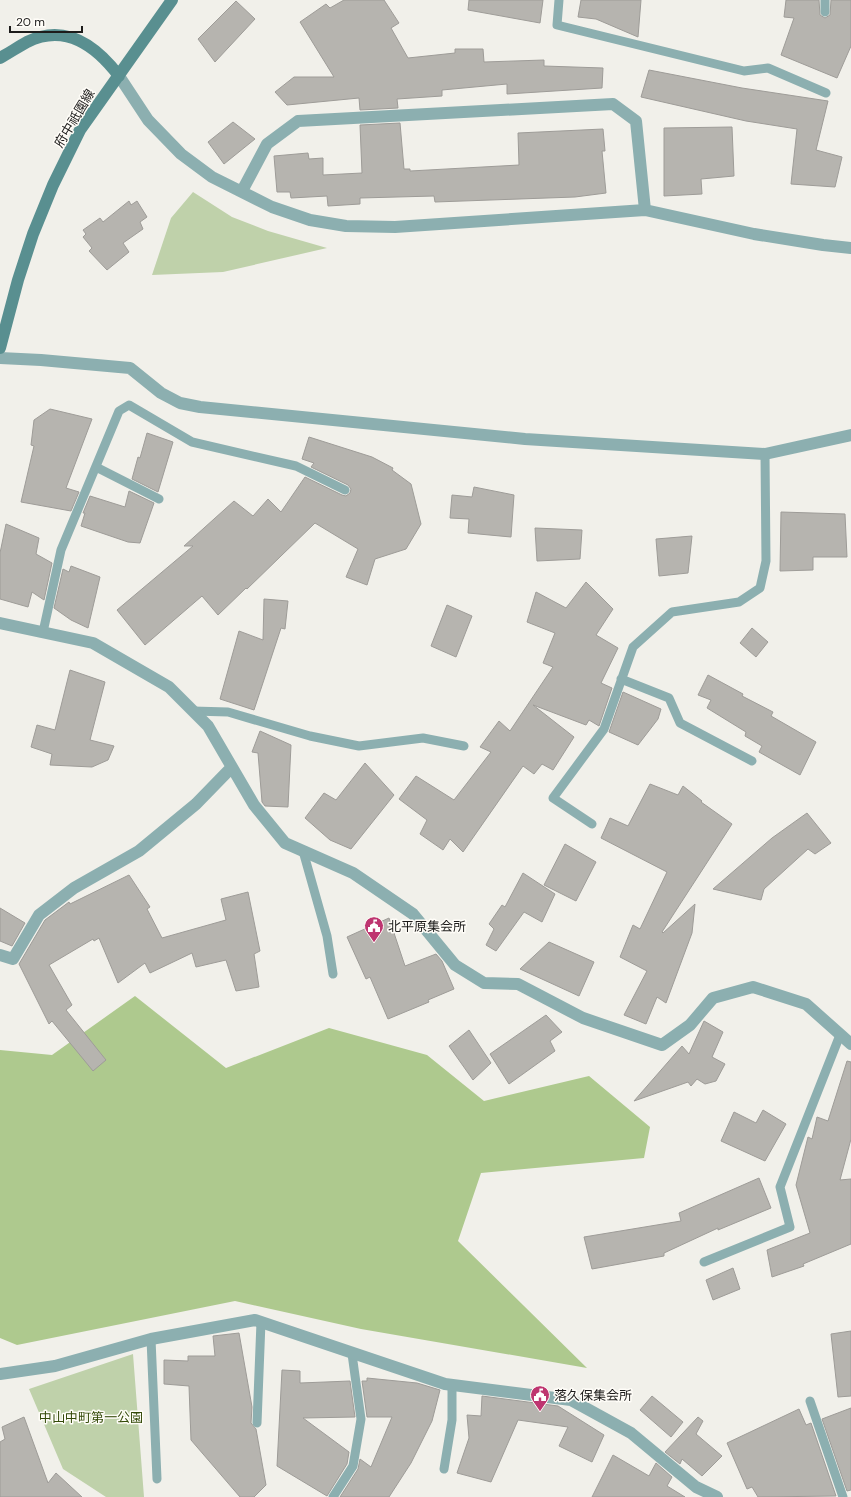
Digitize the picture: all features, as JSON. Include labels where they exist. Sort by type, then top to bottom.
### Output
[{"type":"main road","name":"府中祇園線","points":[[0,348],[5,307],[52,184],[80,130],[172,0]]},
{"type":"main road","points":[[0,58],[28,42],[44,36],[61,36],[79,39],[93,48],[106,59],[119,76]]},
{"type":"street","points":[[119,76],[148,120],[181,154],[212,177],[272,207],[302,218],[346,226],[395,227],[645,210],[754,234],[851,248]]},
{"type":"street","points":[[242,191],[267,144],[298,121],[613,104],[636,121],[645,210]]},
{"type":"street","points":[[0,358],[130,368],[161,393],[180,403],[200,407],[525,439],[765,454],[851,435]]},
{"type":"street","points":[[0,623],[93,643],[169,687],[208,726],[254,805],[285,843],[353,873],[413,914],[455,965],[484,983],[518,984],[583,1018],[662,1045],[690,1025],[713,998],[753,987],[806,1004],[851,1044]]},
{"type":"street","points":[[0,955],[13,959],[39,916],[74,888],[138,851],[196,804],[232,767]]},
{"type":"street","points":[[0,1374],[55,1366],[151,1339],[255,1320],[352,1354],[452,1385],[571,1400],[631,1433],[696,1487],[717,1497]]},
{"type":"lane","points":[[559,0],[557,25],[744,70],[768,68],[826,93]]},
{"type":"lane","points":[[825,0],[825,12]]},
{"type":"lane","points":[[43,632],[61,550],[119,411],[129,405],[192,442],[296,466],[345,490]]},
{"type":"lane","points":[[592,824],[553,798],[604,729],[633,647],[672,612],[740,602],[760,588],[766,561],[765,454]]},
{"type":"lane","points":[[96,467],[159,499]]},
{"type":"lane","points":[[621,680],[669,698],[680,723],[752,761]]},
{"type":"lane","points":[[193,711],[228,712],[310,736],[359,746],[423,738],[464,746]]},
{"type":"lane","points":[[303,851],[327,936],[333,974]]},
{"type":"lane","points":[[704,1262],[790,1227],[780,1187],[840,1035]]},
{"type":"lane","points":[[257,1423],[261,1322]]},
{"type":"lane","points":[[151,1339],[157,1479]]},
{"type":"lane","points":[[333,1497],[353,1466],[361,1419],[352,1354]]},
{"type":"lane","points":[[444,1469],[452,1420],[452,1385]]},
{"type":"lane","points":[[810,1401],[843,1497]]},
{"type":"green space","points":[[193,192],[232,217],[268,231],[327,248],[223,272],[152,275],[171,218]]},
{"type":"green space","points":[[135,996],[226,1068],[329,1028],[427,1055],[484,1101],[589,1076],[650,1127],[644,1158],[481,1173],[458,1241],[587,1368],[361,1329],[235,1301],[17,1345],[0,1338],[0,1050],[52,1055]]},
{"type":"green space","name":"中山中町第一公園","points":[[133,1354],[144,1497],[106,1497],[63,1469],[29,1389]]},
{"type":"building","points":[[344,0],[384,0],[399,23],[391,28],[408,58],[455,53],[455,49],[483,49],[484,62],[544,60],[544,66],[603,68],[602,88],[507,94],[507,84],[442,90],[442,96],[397,99],[398,108],[360,110],[359,98],[287,105],[275,92],[294,77],[334,77],[300,22],[326,4],[330,8]]},
{"type":"building","points":[[469,0],[543,0],[540,23],[468,10]]},
{"type":"building","points":[[581,0],[641,0],[638,37],[596,19],[578,17]]},
{"type":"building","points":[[786,0],[819,0],[820,15],[825,18],[830,15],[831,0],[851,0],[851,46],[837,78],[781,55],[794,18],[784,17]]},
{"type":"building","points":[[236,1],[255,19],[215,62],[198,39]]},
{"type":"building","points":[[649,70],[742,88],[828,101],[816,150],[842,157],[835,187],[791,184],[797,129],[746,121],[641,97]]},
{"type":"building","points":[[233,122],[255,139],[224,164],[208,142]]},
{"type":"building","points":[[400,123],[404,169],[410,169],[410,171],[519,165],[518,133],[603,129],[605,151],[602,151],[606,193],[575,197],[435,202],[434,196],[360,198],[360,204],[328,206],[327,196],[291,198],[290,192],[277,192],[274,156],[308,153],[309,159],[323,158],[323,175],[362,173],[360,125]]},
{"type":"building","points":[[732,127],[734,176],[701,179],[702,194],[664,196],[664,128]]},
{"type":"building","points":[[129,201],[131,205],[137,201],[147,217],[140,222],[143,229],[123,243],[129,252],[107,270],[89,251],[92,248],[83,237],[86,234],[83,230],[100,218],[103,222]]},
{"type":"building","points":[[50,409],[92,419],[66,488],[79,492],[71,511],[21,502],[34,446],[31,445],[34,420]]},
{"type":"building","points":[[147,433],[173,442],[158,492],[132,479]]},
{"type":"building","points":[[309,437],[372,457],[393,468],[392,470],[411,484],[421,524],[406,549],[375,559],[367,585],[346,577],[358,549],[315,523],[218,615],[202,596],[145,645],[117,610],[193,546],[184,546],[234,501],[253,516],[268,499],[281,512],[305,477],[342,495],[346,496],[350,493],[351,489],[348,485],[311,467],[314,463],[302,459]]},
{"type":"building","points":[[474,487],[514,495],[511,537],[468,533],[469,519],[450,518],[452,495],[472,497]]},
{"type":"building","points":[[129,491],[154,503],[140,543],[128,542],[81,526],[85,513],[83,513],[90,496],[125,507]]},
{"type":"building","points":[[781,512],[845,514],[847,557],[813,557],[813,570],[780,571]]},
{"type":"building","points":[[6,524],[39,538],[36,554],[52,563],[44,600],[32,592],[28,607],[0,599],[0,553]]},
{"type":"building","points":[[535,528],[582,530],[580,559],[537,561]]},
{"type":"building","points":[[692,536],[688,573],[659,576],[656,539]]},
{"type":"building","points":[[71,566],[100,577],[88,628],[71,620],[54,608],[63,569],[69,572]]},
{"type":"building","points":[[586,582],[613,609],[596,635],[618,648],[601,683],[612,688],[599,726],[589,720],[586,725],[533,705],[574,737],[553,770],[542,764],[534,774],[523,766],[463,852],[450,839],[443,850],[420,834],[427,820],[399,799],[416,776],[454,800],[491,752],[480,747],[499,721],[510,731],[553,667],[543,663],[555,633],[527,622],[536,592],[566,608]]},
{"type":"building","points":[[264,599],[288,601],[285,629],[281,628],[254,710],[220,699],[239,631],[263,640]]},
{"type":"building","points":[[447,605],[472,616],[456,657],[431,646]]},
{"type":"building","points":[[752,628],[768,642],[756,657],[740,643]]},
{"type":"building","points":[[70,670],[105,682],[90,740],[114,746],[108,760],[92,767],[50,765],[52,754],[31,747],[37,725],[55,730]]},
{"type":"building","points":[[708,675],[743,694],[742,696],[773,712],[771,716],[816,742],[800,775],[759,752],[762,746],[745,736],[746,732],[707,708],[711,700],[698,695]]},
{"type":"building","points":[[623,692],[661,709],[658,719],[638,745],[609,732]]},
{"type":"building","points":[[260,731],[291,745],[288,807],[265,806],[262,802],[258,753],[252,752]]},
{"type":"building","points":[[365,763],[394,795],[351,849],[330,840],[305,818],[324,793],[336,800]]},
{"type":"building","points":[[650,784],[678,795],[683,786],[702,801],[701,802],[732,824],[662,932],[663,933],[695,904],[692,933],[666,1003],[657,997],[646,1024],[624,1015],[647,971],[620,957],[633,925],[640,929],[667,872],[601,838],[610,818],[628,826]]},
{"type":"building","points":[[807,813],[831,843],[815,854],[808,849],[764,889],[761,900],[713,889],[772,838]]},
{"type":"building","points":[[565,844],[596,862],[576,901],[544,885]]},
{"type":"building","points":[[523,873],[555,894],[542,922],[524,912],[496,951],[486,945],[494,929],[489,924],[502,905],[505,907]]},
{"type":"building","points":[[129,875],[150,907],[147,909],[162,938],[226,920],[221,899],[248,892],[260,951],[254,954],[259,987],[236,991],[226,960],[196,967],[192,953],[150,973],[145,963],[118,983],[99,938],[94,941],[93,939],[49,965],[72,1005],[66,1010],[106,1060],[93,1071],[52,1021],[49,1024],[19,964],[45,920],[69,902],[70,904]]},
{"type":"building","points":[[0,908],[25,923],[12,946],[0,941]]},
{"type":"building","points":[[389,918],[405,966],[436,954],[442,961],[454,989],[428,1000],[429,1002],[388,1019],[370,977],[366,979],[347,937]]},
{"type":"building","points":[[549,942],[594,962],[579,996],[520,969]]},
{"type":"building","points":[[546,1015],[562,1032],[550,1041],[555,1051],[509,1084],[490,1054]]},
{"type":"building","points":[[704,1021],[723,1032],[712,1057],[725,1064],[716,1081],[705,1084],[697,1079],[691,1086],[688,1082],[634,1101],[682,1046],[689,1054]]},
{"type":"building","points":[[469,1030],[491,1063],[473,1080],[449,1046]]},
{"type":"building","points":[[847,1061],[851,1062],[851,1139],[840,1180],[851,1179],[851,1244],[803,1264],[804,1266],[772,1277],[767,1250],[810,1233],[796,1185],[808,1137],[812,1139],[817,1117],[828,1121]]},
{"type":"building","points":[[763,1110],[786,1124],[765,1161],[721,1141],[734,1112],[756,1123]]},
{"type":"building","points":[[759,1178],[771,1208],[718,1230],[718,1228],[664,1253],[664,1256],[592,1269],[584,1237],[681,1221],[679,1213]]},
{"type":"building","points":[[733,1268],[740,1289],[713,1300],[706,1280]]},
{"type":"building","points":[[851,1331],[851,1396],[838,1397],[831,1334]]},
{"type":"building","points":[[239,1333],[252,1407],[251,1423],[256,1429],[266,1485],[254,1497],[240,1497],[191,1440],[189,1386],[164,1384],[164,1360],[188,1361],[188,1356],[215,1356],[213,1336]]},
{"type":"building","points":[[282,1370],[300,1371],[300,1383],[350,1381],[355,1417],[303,1418],[349,1452],[347,1464],[327,1496],[277,1466]]},
{"type":"building","points":[[367,1378],[417,1383],[440,1390],[432,1421],[411,1463],[389,1497],[340,1497],[358,1469],[360,1459],[371,1467],[392,1417],[367,1417],[362,1381],[367,1381]]},
{"type":"building","points":[[482,1396],[558,1406],[604,1435],[592,1462],[559,1446],[568,1427],[518,1420],[491,1482],[457,1473],[469,1438],[467,1415],[481,1416]]},
{"type":"building","points":[[652,1396],[683,1422],[671,1437],[640,1410]]},
{"type":"building","points":[[851,1408],[851,1490],[847,1491],[822,1419]]},
{"type":"building","points":[[799,1409],[806,1425],[811,1423],[836,1496],[758,1497],[752,1487],[747,1489],[727,1443]]},
{"type":"building","points":[[24,1417],[48,1483],[56,1473],[82,1497],[0,1497],[0,1442],[5,1439],[2,1427]]},
{"type":"building","points":[[698,1417],[703,1421],[696,1434],[722,1456],[702,1476],[682,1459],[680,1464],[665,1452]]},
{"type":"building","points":[[613,1455],[649,1476],[656,1463],[672,1477],[667,1486],[685,1497],[592,1497]]},
{"type":"place","name":"北平原集会所","points":[[374,943]]},
{"type":"place","name":"落久保集会所","points":[[540,1412]]}]
